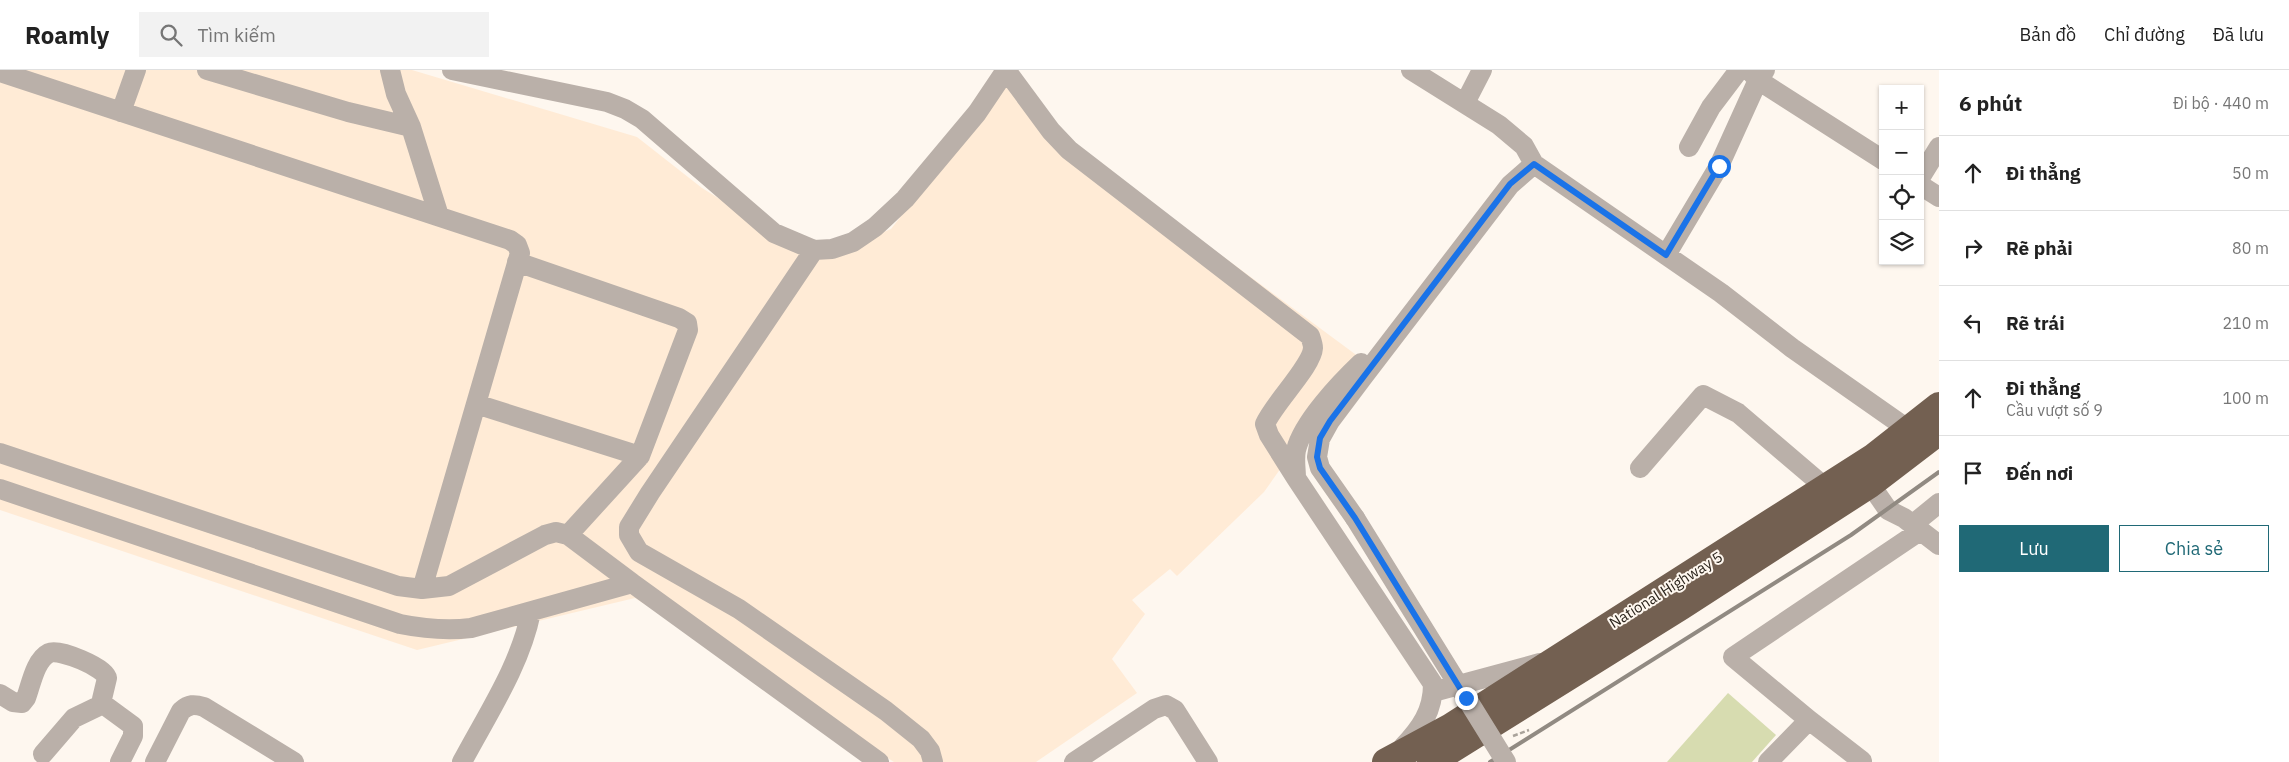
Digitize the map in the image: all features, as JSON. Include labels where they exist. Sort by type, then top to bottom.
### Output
[{"type":"highway","name":"National Highway 5","points":[[1389,760],[1451,727],[1874,458],[1939,406]]},
{"type":"highway","name":"National Highway 5","points":[[1431,762],[1682,606],[1870,484],[1939,431]]},
{"type":"street","points":[[121,112],[136,70]]},
{"type":"street","points":[[207,70],[348,112],[411,127]]},
{"type":"street","points":[[390,70],[396,94],[411,127],[438,216]]},
{"type":"street","points":[[452,70],[608,102],[625,109],[642,119],[774,233],[814,250],[832,249],[852,242],[875,227],[904,199],[970,120],[1006,70],[1051,131],[1069,150],[1310,336],[1313,347],[1309,360],[1271,412],[1265,424],[1269,435],[1296,478],[1433,684],[1429,712],[1419,730],[1389,760]]},
{"type":"street","points":[[1411,70],[1499,125],[1524,146],[1534,164],[1666,255],[1909,430]]},
{"type":"street","points":[[1465,103],[1482,70]]},
{"type":"street","points":[[1689,147],[1711,106],[1739,70]]},
{"type":"street","points":[[0,72],[510,240],[517,245],[520,253],[422,589]]},
{"type":"street","points":[[1666,255],[1719,166],[1757,73],[1879,157]]},
{"type":"street","points":[[1922,175],[1939,147]]},
{"type":"street","points":[[1506,762],[1355,518],[1320,468],[1317,457],[1320,438],[1330,421],[1510,184],[1534,164]]},
{"type":"street","points":[[1924,188],[1939,197]]},
{"type":"street","points":[[814,250],[650,493],[629,528],[629,535],[639,552],[739,608],[886,711],[921,739],[930,752],[933,762]]},
{"type":"street","points":[[517,262],[687,323],[688,330],[640,456],[568,535]]},
{"type":"street","points":[[1296,478],[1296,451],[1306,428],[1340,383],[1361,363],[1383,350]]},
{"type":"street","points":[[1640,468],[1704,395],[1738,414],[1826,488]]},
{"type":"street","points":[[476,404],[640,456]]},
{"type":"street","points":[[0,453],[384,583],[422,589],[449,586],[545,535],[556,532],[568,535],[879,762]]},
{"type":"street","points":[[1870,484],[1888,510],[1939,545]]},
{"type":"street","points":[[0,488],[400,624],[424,629],[448,631],[471,628],[632,583]]},
{"type":"street","points":[[1862,761],[1733,657],[1916,528],[1939,503]]},
{"type":"street","points":[[462,762],[516,662],[525,638],[531,612]]},
{"type":"street","points":[[0,694],[13,702],[22,703],[26,698],[41,659],[49,653],[61,652],[103,670],[107,674],[103,704]]},
{"type":"street","points":[[1433,692],[1561,656]]},
{"type":"street","points":[[43,754],[74,718],[103,704]]},
{"type":"street","points":[[103,704],[133,726],[134,736],[120,762]]},
{"type":"street","points":[[155,762],[181,711],[188,706],[195,705],[204,708],[294,762]]},
{"type":"street","points":[[1074,762],[1154,709],[1166,705],[1175,710],[1208,762]]},
{"type":"street","points":[[1768,762],[1809,720]]},
{"type":"shaded area","points":[[0,70],[412,70],[637,137],[702,188],[816,259],[891,229],[1015,70],[1071,144],[1359,357],[1264,492],[1177,576],[1170,569],[1132,600],[1145,614],[1112,659],[1137,693],[1036,762],[894,762],[635,598],[417,650],[0,510]]},
{"type":"green space","points":[[1728,693],[1776,735],[1752,762],[1667,762]]},
{"type":"railway","points":[[1490,762],[1851,535],[1939,472]]},
{"type":"route","points":[[1466,698],[1355,518],[1320,468],[1317,457],[1320,438],[1362,377],[1510,184],[1534,164],[1666,255],[1719,166]]}]
